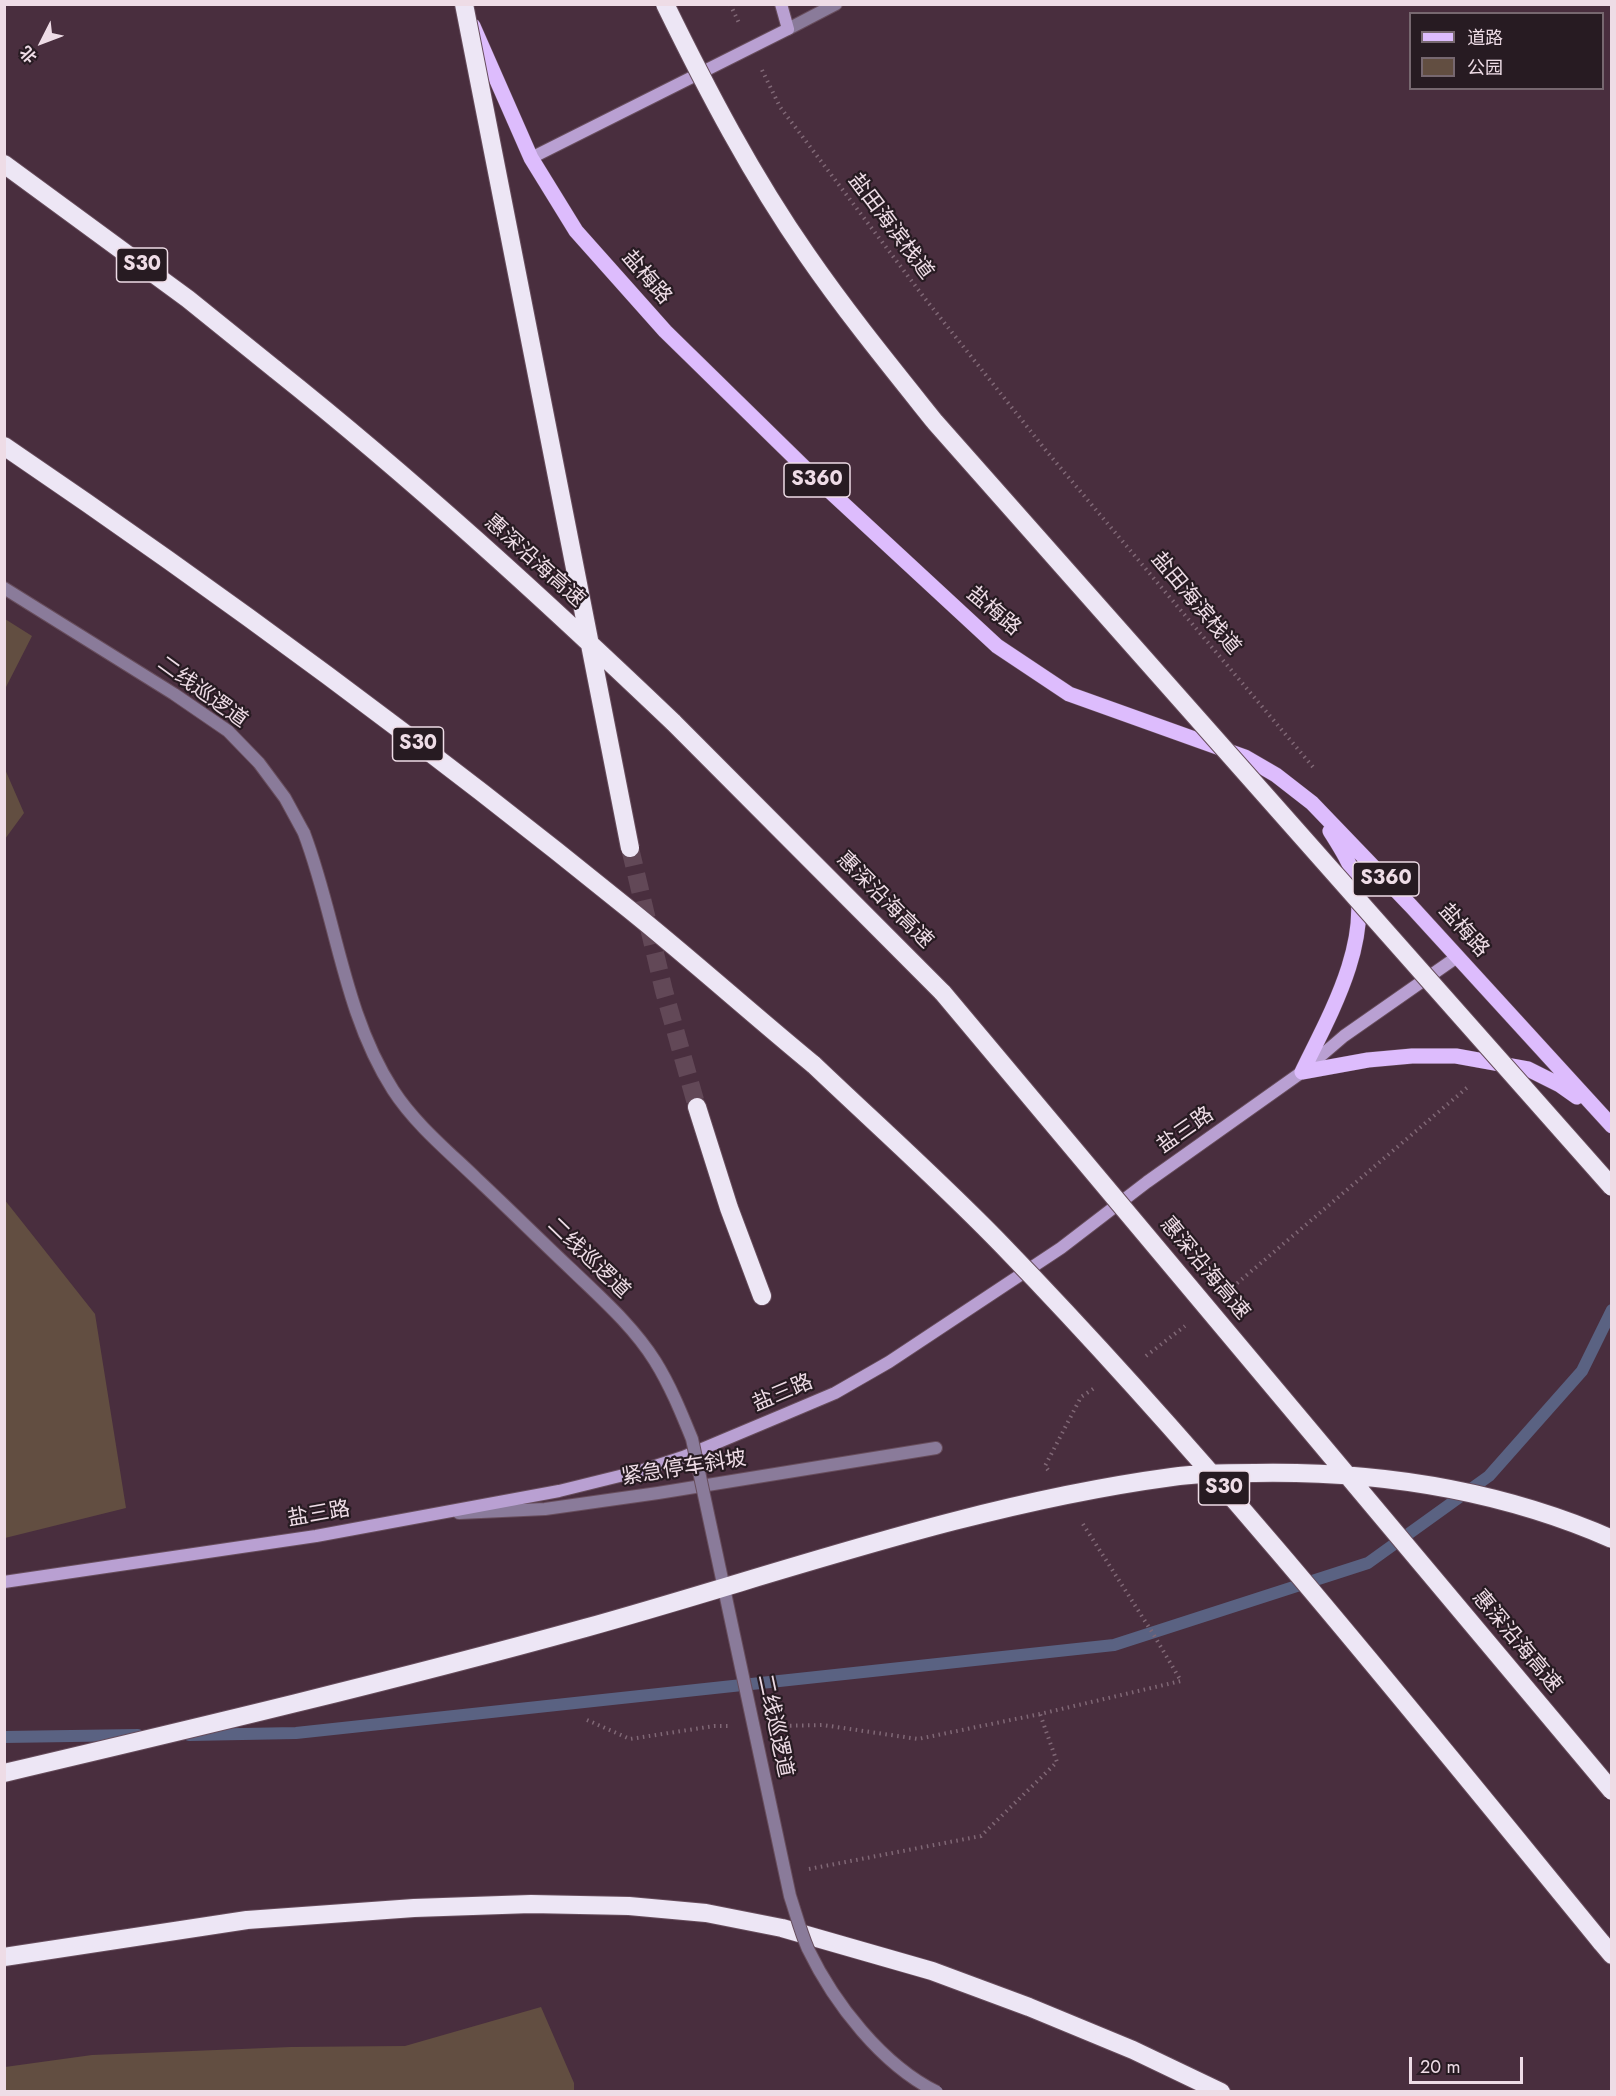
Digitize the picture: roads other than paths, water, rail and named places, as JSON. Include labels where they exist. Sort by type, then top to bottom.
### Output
[{"type":"highway","points":[[464,4],[630,848]]},
{"type":"highway","points":[[664,4],[700,77],[753,170],[806,254],[920,404],[1025,526],[1611,1187]]},
{"type":"highway","name":"惠深沿海高速","points":[[4,164],[188,299],[409,481],[579,632],[673,722],[943,993],[1611,1791]]},
{"type":"highway","name":"S30","points":[[4,446],[106,515],[267,630],[630,910],[814,1065],[908,1153],[1001,1244],[1187,1446],[1311,1589],[1606,1949]]},
{"type":"highway","points":[[697,1107],[729,1208],[762,1296]]},
{"type":"highway","points":[[4,1773],[471,1660],[680,1602],[927,1528],[1056,1498],[1174,1477],[1282,1472],[1340,1474],[1394,1480],[1501,1502],[1611,1539]]},
{"type":"highway","points":[[4,1957],[247,1920],[414,1908],[531,1904],[629,1906],[706,1913],[782,1928],[932,1971],[1039,2011],[1133,2050],[1221,2091]]},
{"type":"main road","name":"盐梅路","points":[[464,4],[531,158],[576,231],[665,331],[809,472],[997,646],[1069,694],[1245,757],[1276,775],[1312,803],[1508,1010],[1611,1126]]},
{"type":"main road","points":[[531,158],[788,29],[781,4]]},
{"type":"main road","points":[[1302,1072],[1341,988],[1351,959],[1359,923],[1355,881],[1345,855],[1312,803]]},
{"type":"main road","name":"盐三路","points":[[4,1582],[262,1545],[559,1491],[640,1471],[683,1456],[835,1393],[889,1362],[1061,1248],[1147,1182],[1302,1072],[1344,1036],[1457,957]]},
{"type":"main road","points":[[1302,1072],[1379,1059],[1456,1056],[1528,1069],[1560,1085],[1600,1113]]},
{"type":"street","points":[[788,29],[836,4]]},
{"type":"street","name":"二线巡逻道","points":[[4,588],[174,694],[228,731],[259,764],[285,798],[304,833],[318,869],[346,983],[368,1042],[393,1090],[423,1127],[596,1292],[630,1328],[655,1361],[676,1400],[692,1438],[790,1896],[808,1948],[829,1986],[858,2026],[894,2062],[937,2091]]},
{"type":"street","name":"紧急停车斜坡","points":[[437,1515],[545,1509],[936,1448]]},
{"type":"waterway","points":[[189,1735],[296,1733],[1114,1645],[1368,1563],[1489,1476],[1582,1371],[1612,1310]]},
{"type":"waterway","points":[[4,1737],[138,1735]]},
{"type":"tunnel","points":[[630,848],[664,991],[697,1107]]}]
